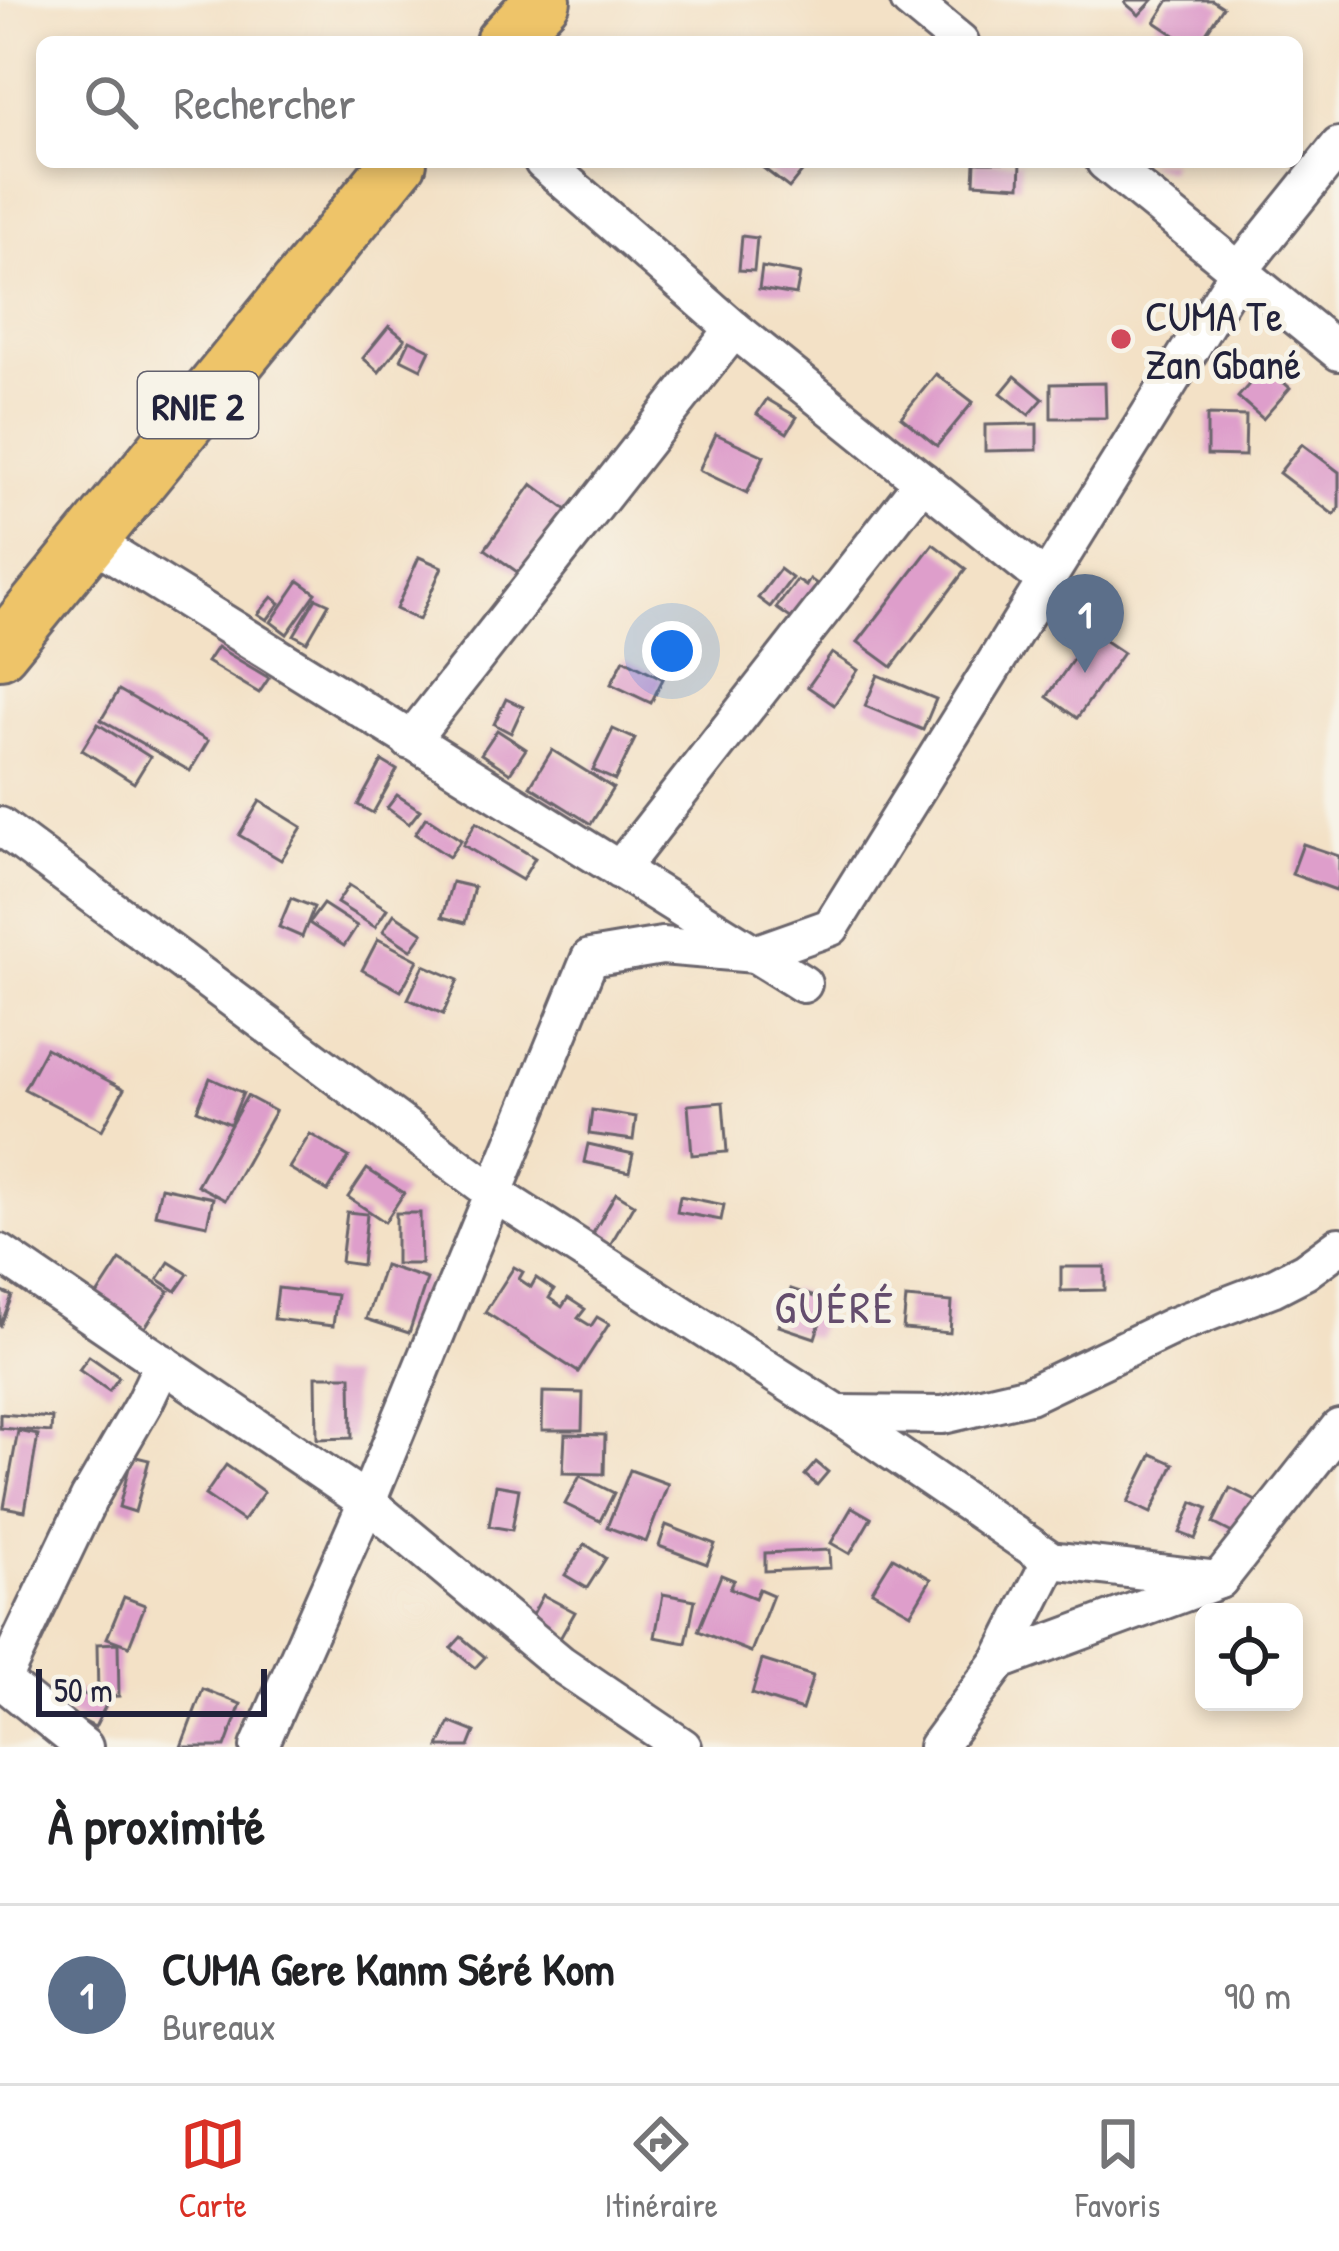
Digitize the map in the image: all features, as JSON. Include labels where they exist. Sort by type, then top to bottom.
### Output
[{"type":"main road","points":[[509,36],[543,0]]},
{"type":"main road","name":"RNIE 2","points":[[0,651],[394,168]]},
{"type":"street","points":[[909,0],[953,36]]},
{"type":"street","points":[[260,1747],[367,1502],[590,958],[662,946],[755,954],[831,927],[1238,272],[1339,146]]},
{"type":"street","points":[[550,168],[734,329],[1045,580]]},
{"type":"street","points":[[1112,168],[1339,352]]},
{"type":"street","points":[[410,741],[734,329]]},
{"type":"street","points":[[619,870],[923,481]]},
{"type":"street","points":[[92,541],[803,984]]},
{"type":"street","points":[[0,826],[495,1194],[837,1414],[1051,1560],[1219,1580]]},
{"type":"street","points":[[837,1414],[943,1415],[1029,1395],[1173,1326],[1273,1288],[1339,1246]]},
{"type":"street","points":[[0,1253],[367,1502],[561,1664],[683,1747]]},
{"type":"street","points":[[84,1747],[1,1681],[89,1498],[163,1364]]},
{"type":"street","points":[[1000,1661],[1219,1580],[1339,1428]]},
{"type":"street","points":[[937,1747],[1000,1661],[1051,1560]]},
{"type":"building","points":[[1153,0],[1139,15],[1125,3]]},
{"type":"building","points":[[1169,0],[1212,0],[1223,7],[1204,36],[1176,36],[1155,22]]},
{"type":"building","points":[[763,168],[805,168],[789,188]]},
{"type":"building","points":[[975,168],[1021,168],[1020,186],[974,183]]},
{"type":"building","points":[[742,236],[757,238],[754,271],[739,270]]},
{"type":"building","points":[[762,267],[800,274],[796,295],[759,289]]},
{"type":"building","points":[[389,326],[405,339],[379,372],[363,358]]},
{"type":"building","points":[[410,340],[430,350],[421,369],[401,359]]},
{"type":"building","points":[[1265,366],[1290,388],[1263,419],[1238,397]]},
{"type":"building","points":[[936,374],[973,402],[937,446],[901,417]]},
{"type":"building","points":[[1015,376],[1043,399],[1029,415],[1001,393]]},
{"type":"building","points":[[1105,383],[1106,418],[1051,418],[1051,384]]},
{"type":"building","points":[[767,399],[797,417],[787,433],[757,414]]},
{"type":"building","points":[[1207,415],[1246,416],[1245,456],[1207,455]]},
{"type":"building","points":[[1037,424],[1037,450],[985,451],[985,425]]},
{"type":"building","points":[[716,434],[764,456],[747,493],[699,470]]},
{"type":"building","points":[[1302,444],[1339,472],[1339,508],[1334,515],[1279,473]]},
{"type":"building","points":[[532,484],[567,510],[520,574],[485,549]]},
{"type":"building","points":[[933,544],[966,569],[892,667],[858,642]]},
{"type":"building","points":[[419,557],[442,567],[419,620],[396,609]]},
{"type":"building","points":[[780,569],[792,578],[770,607],[758,598]]},
{"type":"building","points":[[810,579],[820,586],[795,621],[776,608],[797,580],[806,586]]},
{"type":"building","points":[[299,581],[316,593],[287,634],[271,622]]},
{"type":"building","points":[[272,597],[280,603],[267,620],[258,614]]},
{"type":"building","points":[[316,598],[329,604],[307,642],[294,635]]},
{"type":"building","points":[[1092,632],[1123,653],[1077,718],[1047,697]]},
{"type":"building","points":[[217,647],[269,678],[259,693],[207,662]]},
{"type":"building","points":[[832,653],[858,670],[834,705],[808,687]]},
{"type":"building","points":[[624,659],[663,679],[651,703],[611,684]]},
{"type":"building","points":[[878,675],[936,699],[923,730],[865,706]]},
{"type":"building","points":[[119,690],[208,741],[190,771],[101,720]]},
{"type":"building","points":[[506,699],[523,707],[511,733],[494,724]]},
{"type":"building","points":[[98,724],[150,757],[134,783],[82,750]]},
{"type":"building","points":[[613,729],[635,739],[615,780],[593,770]]},
{"type":"building","points":[[497,730],[526,749],[510,773],[481,754]]},
{"type":"building","points":[[552,750],[613,788],[591,824],[530,786]]},
{"type":"building","points":[[382,761],[397,770],[373,813],[358,805]]},
{"type":"building","points":[[397,795],[420,810],[409,824],[387,808]]},
{"type":"building","points":[[260,801],[302,827],[281,860],[239,835]]},
{"type":"building","points":[[426,817],[461,840],[449,857],[415,834]]},
{"type":"building","points":[[476,822],[535,858],[522,880],[463,845]]},
{"type":"building","points":[[1303,844],[1339,856],[1336,890],[1292,874]]},
{"type":"building","points":[[452,882],[474,887],[465,923],[442,917]]},
{"type":"building","points":[[349,885],[387,909],[375,927],[337,903]]},
{"type":"building","points":[[291,898],[314,907],[302,937],[279,927]]},
{"type":"building","points":[[323,904],[357,926],[344,946],[309,923]]},
{"type":"building","points":[[394,914],[423,933],[411,950],[383,931]]},
{"type":"building","points":[[378,939],[418,960],[401,991],[362,970]]},
{"type":"building","points":[[424,965],[458,980],[443,1014],[408,999]]},
{"type":"building","points":[[46,1048],[124,1089],[102,1130],[24,1089]]},
{"type":"building","points":[[210,1078],[243,1093],[230,1124],[197,1110]]},
{"type":"building","points":[[247,1096],[275,1111],[225,1200],[197,1185]]},
{"type":"building","points":[[723,1102],[727,1152],[692,1155],[688,1105]]},
{"type":"building","points":[[592,1110],[636,1117],[633,1140],[589,1134]]},
{"type":"building","points":[[310,1134],[349,1157],[328,1191],[289,1168]]},
{"type":"building","points":[[588,1144],[633,1154],[629,1172],[584,1162]]},
{"type":"building","points":[[367,1169],[404,1193],[385,1222],[348,1197]]},
{"type":"building","points":[[161,1187],[213,1198],[207,1225],[155,1214]]},
{"type":"building","points":[[616,1193],[634,1204],[610,1245],[592,1235]]},
{"type":"building","points":[[680,1196],[724,1205],[721,1220],[677,1212]]},
{"type":"building","points":[[347,1212],[367,1214],[362,1265],[341,1262]]},
{"type":"building","points":[[396,1213],[420,1213],[421,1264],[396,1264]]},
{"type":"building","points":[[120,1260],[169,1291],[144,1329],[96,1297]]},
{"type":"building","points":[[169,1262],[188,1274],[176,1291],[158,1279]]},
{"type":"building","points":[[384,1265],[427,1279],[409,1333],[366,1319]]},
{"type":"building","points":[[514,1267],[523,1272],[519,1279],[531,1287],[536,1278],[554,1290],[549,1298],[562,1307],[568,1298],[585,1309],[578,1318],[591,1326],[597,1317],[609,1324],[578,1372],[485,1312]]},
{"type":"building","points":[[1061,1267],[1105,1267],[1105,1290],[1061,1291]]},
{"type":"building","points":[[278,1288],[337,1295],[333,1326],[274,1319]]},
{"type":"building","points":[[791,1289],[827,1301],[815,1338],[779,1326]]},
{"type":"building","points":[[0,1291],[12,1296],[0,1327]]},
{"type":"building","points":[[906,1298],[952,1302],[950,1333],[903,1329]]},
{"type":"building","points":[[89,1356],[119,1377],[109,1391],[79,1370]]},
{"type":"building","points":[[316,1376],[351,1376],[352,1438],[317,1439]]},
{"type":"building","points":[[543,1392],[583,1393],[582,1430],[542,1430]]},
{"type":"building","points":[[0,1414],[52,1418],[51,1432],[0,1428]]},
{"type":"building","points":[[18,1431],[38,1435],[25,1511],[4,1507]]},
{"type":"building","points":[[565,1434],[605,1435],[604,1474],[563,1473]]},
{"type":"building","points":[[1152,1454],[1174,1464],[1151,1513],[1128,1502]]},
{"type":"building","points":[[132,1456],[149,1460],[135,1512],[119,1507]]},
{"type":"building","points":[[816,1462],[828,1472],[817,1485],[805,1475]]},
{"type":"building","points":[[226,1465],[264,1492],[243,1521],[205,1495]]},
{"type":"building","points":[[630,1470],[668,1484],[646,1542],[607,1527]]},
{"type":"building","points":[[580,1476],[614,1493],[600,1521],[565,1504]]},
{"type":"building","points":[[496,1485],[519,1489],[512,1530],[489,1526]]},
{"type":"building","points":[[1230,1488],[1264,1505],[1246,1540],[1213,1523]]},
{"type":"building","points":[[1193,1502],[1208,1508],[1195,1539],[1180,1533]]},
{"type":"building","points":[[852,1507],[871,1518],[850,1554],[831,1543]]},
{"type":"building","points":[[666,1525],[715,1544],[707,1564],[659,1546]]},
{"type":"building","points":[[585,1544],[606,1558],[587,1588],[565,1575]]},
{"type":"building","points":[[829,1550],[830,1568],[765,1571],[765,1553]]},
{"type":"building","points":[[893,1557],[931,1579],[911,1613],[872,1591]]},
{"type":"building","points":[[721,1575],[734,1580],[730,1588],[755,1598],[759,1589],[773,1595],[751,1652],[698,1631]]},
{"type":"building","points":[[663,1594],[695,1600],[686,1643],[655,1637]]},
{"type":"building","points":[[543,1595],[575,1612],[558,1642],[527,1625]]},
{"type":"building","points":[[124,1597],[145,1605],[129,1646],[107,1638]]},
{"type":"building","points":[[461,1637],[485,1657],[475,1668],[451,1648]]},
{"type":"building","points":[[118,1643],[119,1696],[98,1697],[97,1644]]},
{"type":"building","points":[[762,1660],[813,1676],[802,1710],[752,1694]]},
{"type":"building","points":[[203,1689],[241,1704],[225,1747],[181,1747]]},
{"type":"building","points":[[76,1690],[106,1705],[95,1727],[65,1712]]},
{"type":"building","points":[[450,1722],[475,1732],[469,1747],[439,1747]]},
{"type":"place","name":"CUMA Te Zan Gbané","points":[[1121,339]]},
{"type":"place","name":"CUMA Gere Kanm Séré Kom","points":[[1085,673]]},
{"type":"district","name":"GUÉRÉ","points":[[835,1306]]}]
